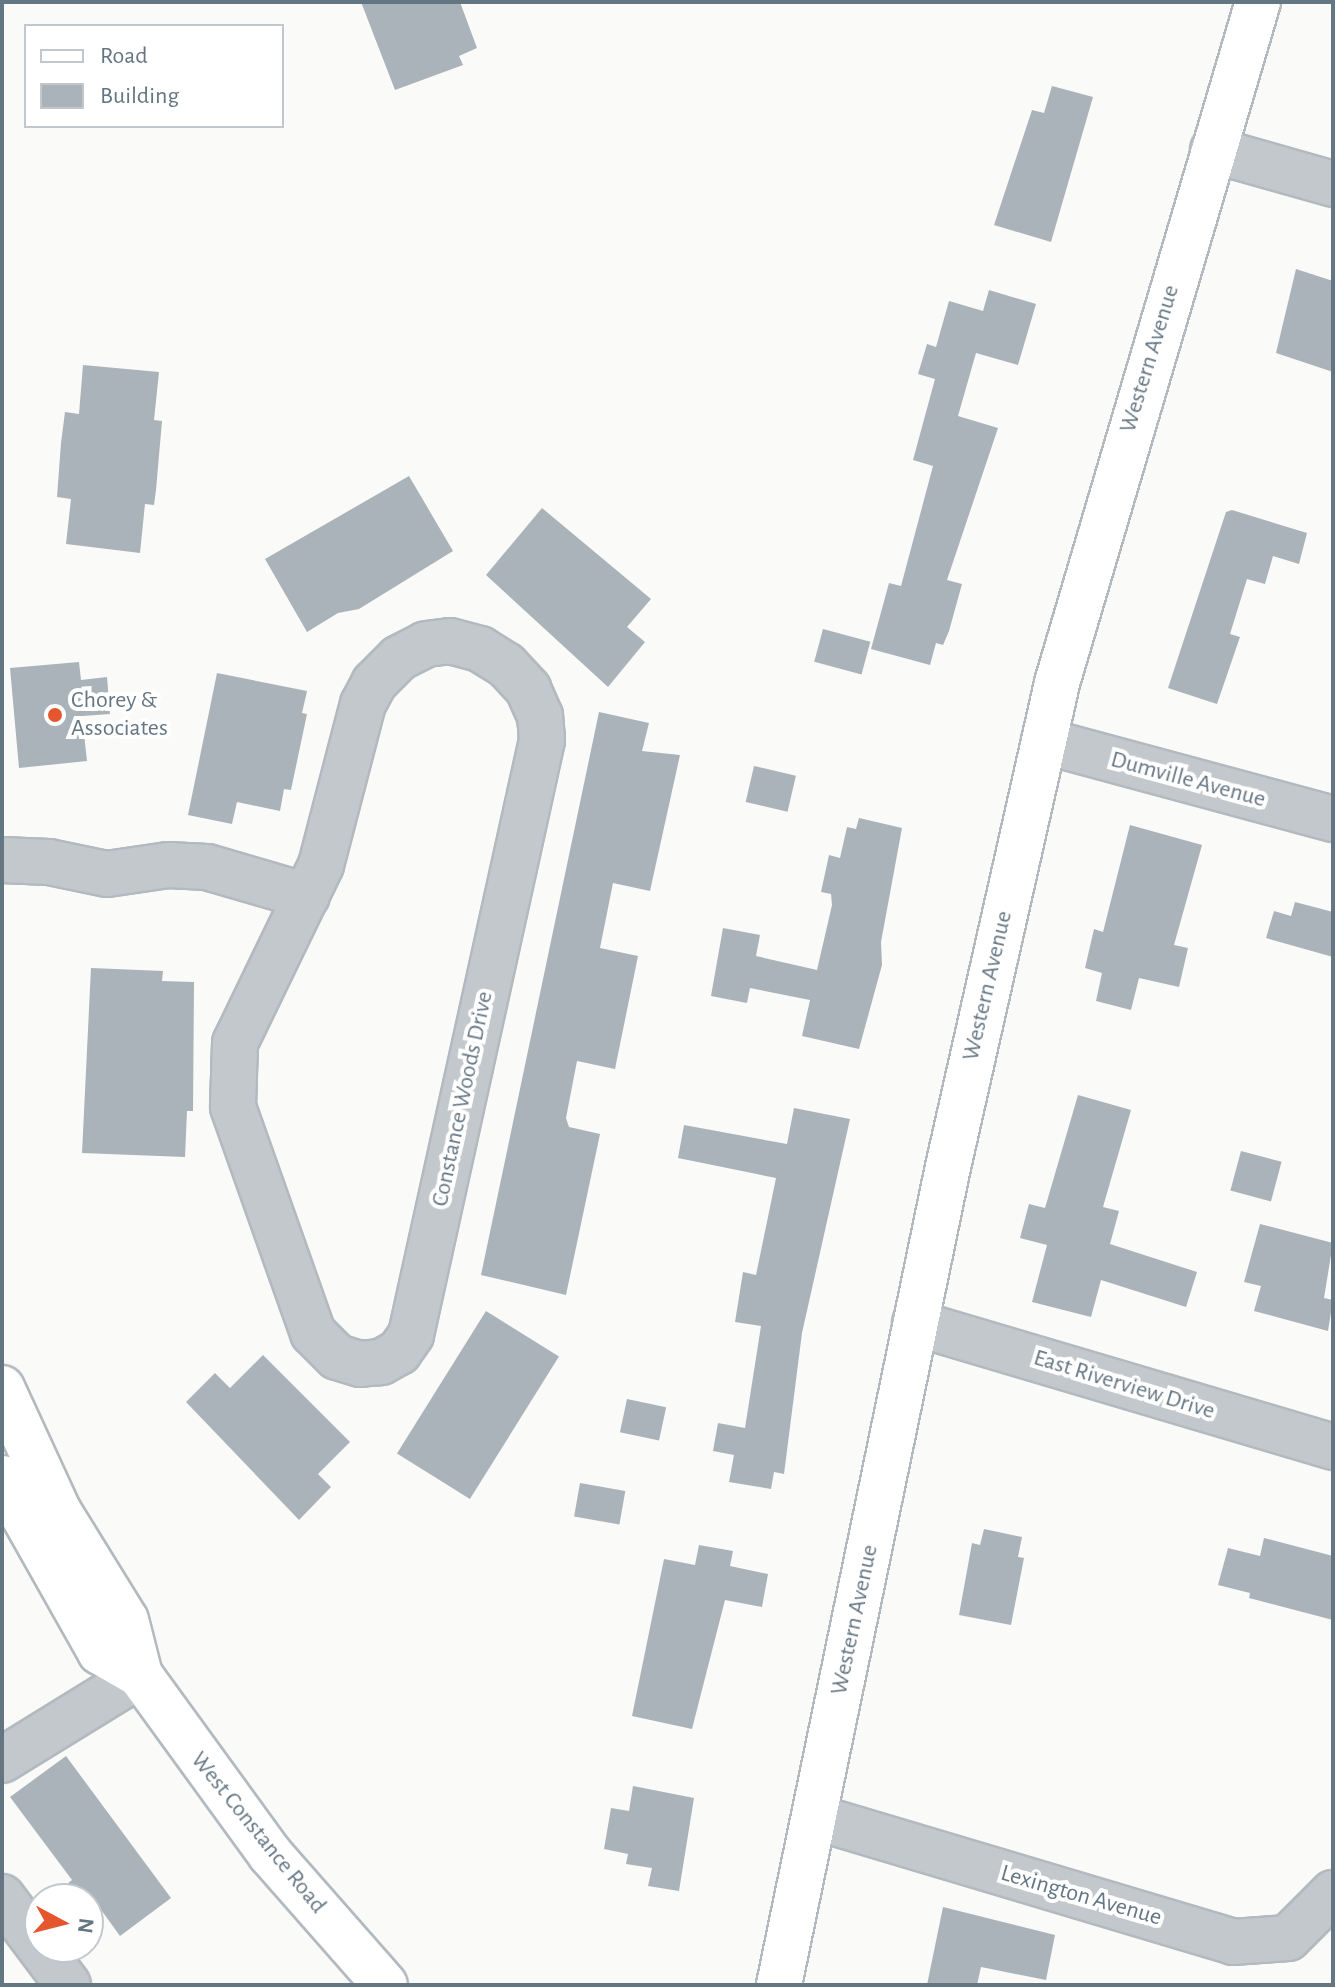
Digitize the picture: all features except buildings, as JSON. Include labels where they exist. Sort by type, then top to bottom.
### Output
[{"type":"street","name":"Western Avenue","points":[[779,1985],[915,1323],[1044,741],[1132,417],[1258,2]]},
{"type":"street","points":[[1213,150],[1333,184]]},
{"type":"street","name":"Constance Woods Drive","points":[[450,641],[480,649],[506,665],[528,689],[540,716],[542,740],[411,1335],[399,1352],[381,1362],[360,1364],[337,1357],[313,1333],[233,1107],[235,1043],[307,896],[321,865],[363,704],[374,683],[399,658],[426,644],[450,641]]},
{"type":"street","name":"Dumville Avenue","points":[[1044,741],[1333,819]]},
{"type":"street","points":[[2,860],[49,862],[107,874],[168,865],[207,867],[307,896]]},
{"type":"street","name":"East Riverview Drive","points":[[915,1323],[1333,1447]]},
{"type":"street","name":"West Constance Road","points":[[2,1388],[58,1510],[126,1620],[140,1675],[270,1854],[385,1985]]},
{"type":"street","name":"West Constance Road","points":[[2,1478],[100,1652],[140,1675]]},
{"type":"street","points":[[2,1760],[140,1675]]},
{"type":"street","name":"Lexington Avenue","points":[[815,1817],[1233,1942],[1288,1938],[1333,1893]]},
{"type":"street","points":[[2,1897],[68,1985]]},
{"type":"place","name":"Chorey & Associates","points":[[55,715]]}]
